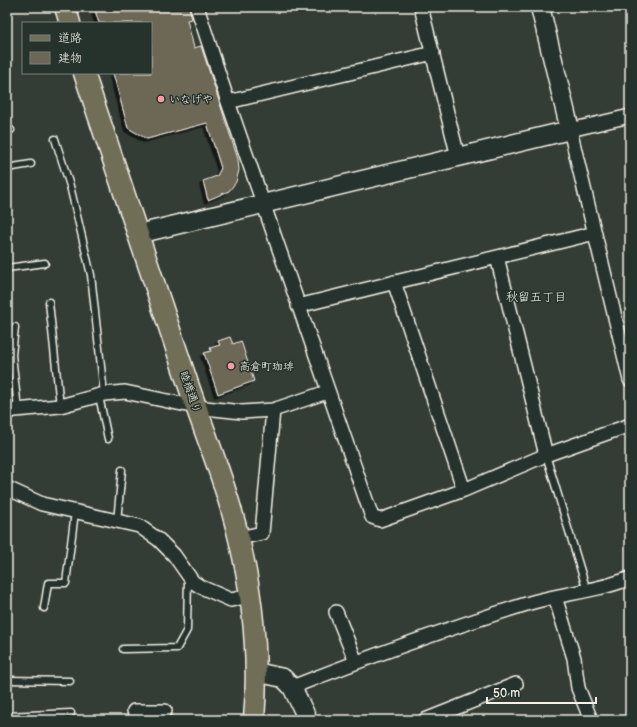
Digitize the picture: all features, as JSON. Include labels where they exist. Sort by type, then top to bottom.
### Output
[{"type":"main road","points":[[65,7],[70,22]]},
{"type":"main road","name":"睦橋通り","points":[[84,74],[218,470],[239,538],[249,596],[256,672],[254,720]]},
{"type":"street","points":[[197,7],[327,392],[372,518],[380,520],[464,490],[546,455],[630,425]]},
{"type":"street","points":[[421,7],[458,157]]},
{"type":"street","points":[[540,7],[630,380]]},
{"type":"street","points":[[228,102],[433,53]]},
{"type":"street","points":[[138,234],[630,116]]},
{"type":"street","points":[[298,306],[595,233]]},
{"type":"street","points":[[497,257],[546,455]]},
{"type":"street","points":[[394,282],[464,490]]},
{"type":"street","points":[[12,411],[60,406],[101,395],[125,392],[196,407],[242,412],[273,410],[327,392]]},
{"type":"street","points":[[239,538],[262,533],[273,410]]},
{"type":"street","points":[[7,488],[42,504],[138,526],[159,540],[174,555],[188,575],[201,587],[231,600],[249,596]]},
{"type":"street","points":[[292,687],[381,652],[534,602],[610,587],[630,578]]},
{"type":"street","points":[[556,597],[574,658],[578,688],[592,720]]},
{"type":"street","points":[[336,612],[356,662]]},
{"type":"street","points":[[256,672],[283,678],[292,687],[308,720]]},
{"type":"street","points":[[424,720],[516,684]]},
{"type":"street","points":[[134,711],[156,714]]},
{"type":"lane","points":[[56,139],[70,186],[91,275],[101,395],[108,439]]},
{"type":"lane","points":[[7,168],[31,164]]},
{"type":"lane","points":[[7,268],[45,263]]},
{"type":"lane","points":[[49,302],[60,406]]},
{"type":"lane","points":[[12,411],[12,355],[15,327]]},
{"type":"lane","points":[[546,455],[587,591]]},
{"type":"lane","points":[[117,521],[122,470]]},
{"type":"lane","points":[[44,608],[48,584],[66,583],[75,512]]},
{"type":"lane","points":[[123,649],[177,648],[187,630],[188,575]]},
{"type":"lane","points":[[7,680],[70,680]]},
{"type":"lane","points":[[7,716],[71,713]]},
{"type":"building","points":[[94,7],[189,7],[192,19],[187,20],[194,48],[201,46],[238,159],[239,170],[236,182],[229,191],[208,200],[203,181],[217,176],[221,168],[207,123],[147,139],[128,128],[113,74],[152,74],[152,22],[99,22]]},
{"type":"building","points":[[230,337],[233,344],[241,341],[254,381],[218,394],[204,353],[211,351],[210,348],[220,345],[218,341]]},
{"type":"place","name":"いなげや","points":[[161,99]]},
{"type":"place","name":"高倉町珈琲","points":[[231,366]]},
{"type":"district","name":"秋留五丁目","points":[[536,297]]}]
